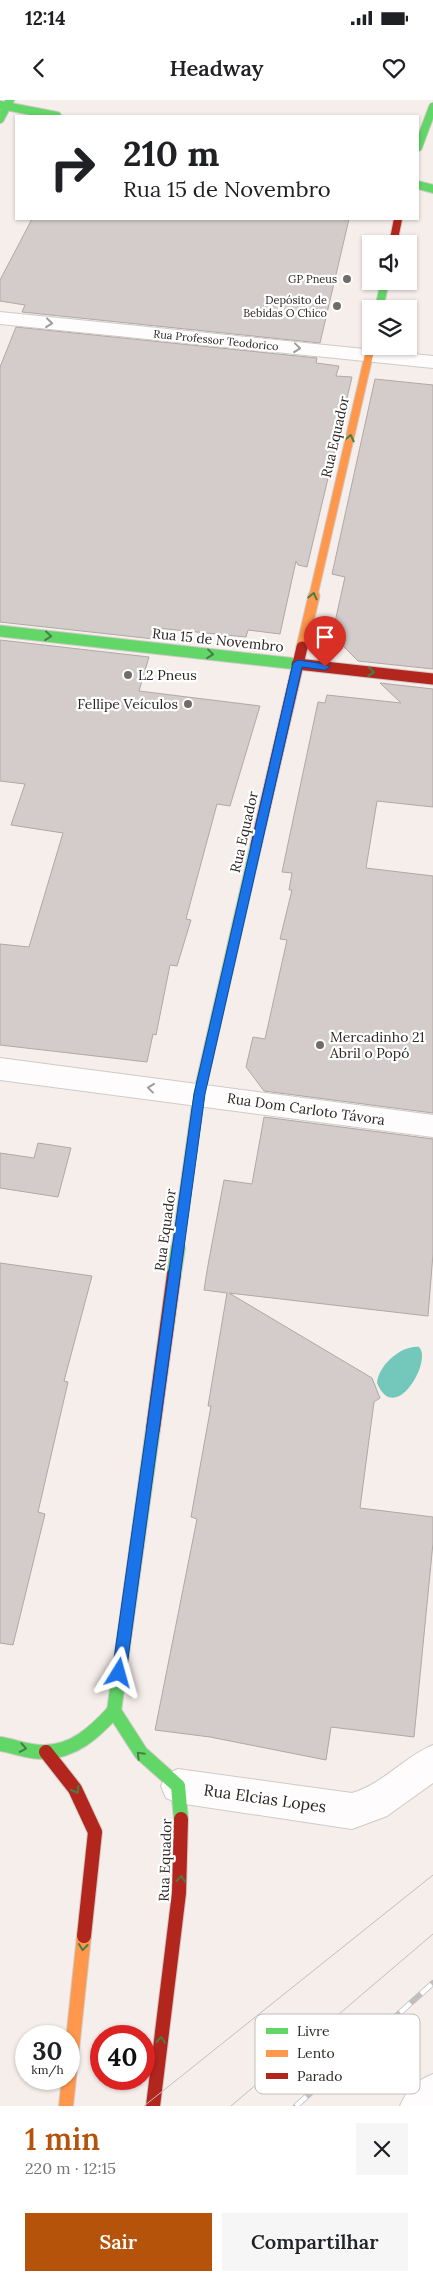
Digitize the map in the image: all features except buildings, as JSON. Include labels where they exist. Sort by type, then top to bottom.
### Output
[{"type":"street","points":[[0,119],[6,104],[53,115]]},
{"type":"street","points":[[419,144],[433,106]]},
{"type":"street","points":[[419,185],[433,188]]},
{"type":"street","points":[[394,235],[398,220]]},
{"type":"street","name":"Rua Professor Teodorico","points":[[0,318],[362,350]]},
{"type":"street","name":"Rua Equador","points":[[114,1712],[199,1094],[369,355]]},
{"type":"street","name":"Rua Professor Teodorico","points":[[393,355],[433,362]]},
{"type":"street","name":"Rua 15 de Novembro","points":[[0,631],[433,679]]},
{"type":"street","name":"Rua Dom Carloto Távora","points":[[0,1069],[433,1126]]},
{"type":"street","points":[[0,1744],[46,1752],[80,1744],[103,1725],[114,1712],[136,1752],[155,1770],[178,1786]]},
{"type":"street","points":[[46,1752],[64,1770],[89,1812],[95,1832],[66,2106]]},
{"type":"street","name":"Rua Elcias Lopes","points":[[178,1786],[352,1811],[375,1804],[433,1762]]},
{"type":"street","name":"Rua Equador","points":[[153,2106],[181,1885],[184,1839],[178,1786]]},
{"type":"street","points":[[419,2106],[433,2093]]},
{"type":"water","points":[[412,1347],[419,1347],[422,1354],[421,1364],[417,1376],[410,1386],[402,1394],[393,1398],[385,1395],[377,1383],[381,1370],[398,1353]]},
{"type":"tram line","points":[[259,2014],[433,1875]]},
{"type":"tram line","points":[[339,2014],[433,1934]]},
{"type":"tram line","points":[[144,2106],[255,2017]]},
{"type":"tram line","points":[[231,2106],[255,2086]]},
{"type":"railway","points":[[398,2014],[433,1983]]},
{"type":"railway","points":[[296,2106],[309,2094]]},
{"type":"traffic: fast","points":[[0,119],[10,100]]},
{"type":"traffic: fast","points":[[0,105],[52,115]]},
{"type":"traffic: fast","points":[[419,144],[433,107]]},
{"type":"traffic: fast","points":[[419,185],[433,189]]},
{"type":"traffic: fast","points":[[381,300],[383,290]]},
{"type":"traffic: fast","points":[[0,631],[297,664]]},
{"type":"traffic: fast","points":[[174,1274],[199,1094],[256,845]]},
{"type":"traffic: fast","points":[[153,1429],[114,1711],[127,1734],[141,1753],[178,1786],[181,1819]]},
{"type":"traffic: fast","points":[[0,1744],[42,1752],[64,1749],[91,1734],[114,1711]]},
{"type":"traffic: slow","points":[[302,647],[369,355]]},
{"type":"traffic: slow","points":[[66,2106],[84,1936]]},
{"type":"traffic: jam","points":[[395,235],[398,220]]},
{"type":"traffic: jam","points":[[256,845],[302,647]]},
{"type":"traffic: jam","points":[[297,664],[433,679]]},
{"type":"traffic: jam","points":[[153,1429],[174,1274]]},
{"type":"traffic: jam","points":[[46,1752],[75,1789],[95,1832],[84,1936]]},
{"type":"traffic: jam","points":[[153,2106],[179,1893],[181,1819]]},
{"type":"place","name":"GP Pneus","points":[[347,279]]},
{"type":"place","name":"Depósito de Bebidas O Chico","points":[[337,306]]},
{"type":"place","name":"L2 Pneus","points":[[128,675]]},
{"type":"place","name":"Fellipe Veículos","points":[[188,704]]},
{"type":"place","name":"Mercadinho 21 Abril o Popó","points":[[320,1045]]},
{"type":"route","points":[[119,1673],[199,1094],[298,663],[325,667]]}]
